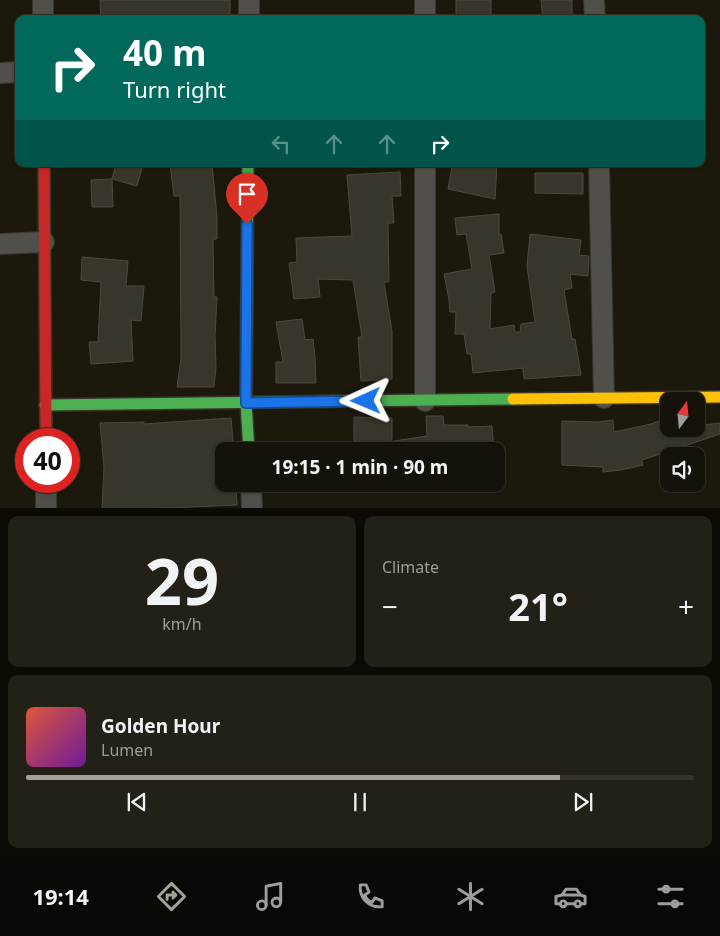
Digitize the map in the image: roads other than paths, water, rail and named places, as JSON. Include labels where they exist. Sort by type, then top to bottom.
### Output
[{"type":"street","points":[[43,0],[43,15]]},
{"type":"street","points":[[249,0],[249,15]]},
{"type":"street","points":[[425,0],[425,15]]},
{"type":"street","points":[[594,0],[595,15]]},
{"type":"street","points":[[0,73],[15,72]]},
{"type":"street","points":[[44,167],[46,428]]},
{"type":"street","points":[[248,167],[246,403],[248,442]]},
{"type":"street","points":[[425,167],[425,401]]},
{"type":"street","points":[[598,167],[604,398]]},
{"type":"street","points":[[0,244],[44,242]]},
{"type":"street","points":[[45,405],[720,397]]},
{"type":"street","points":[[251,492],[252,508]]},
{"type":"street","points":[[46,493],[46,508]]}]
